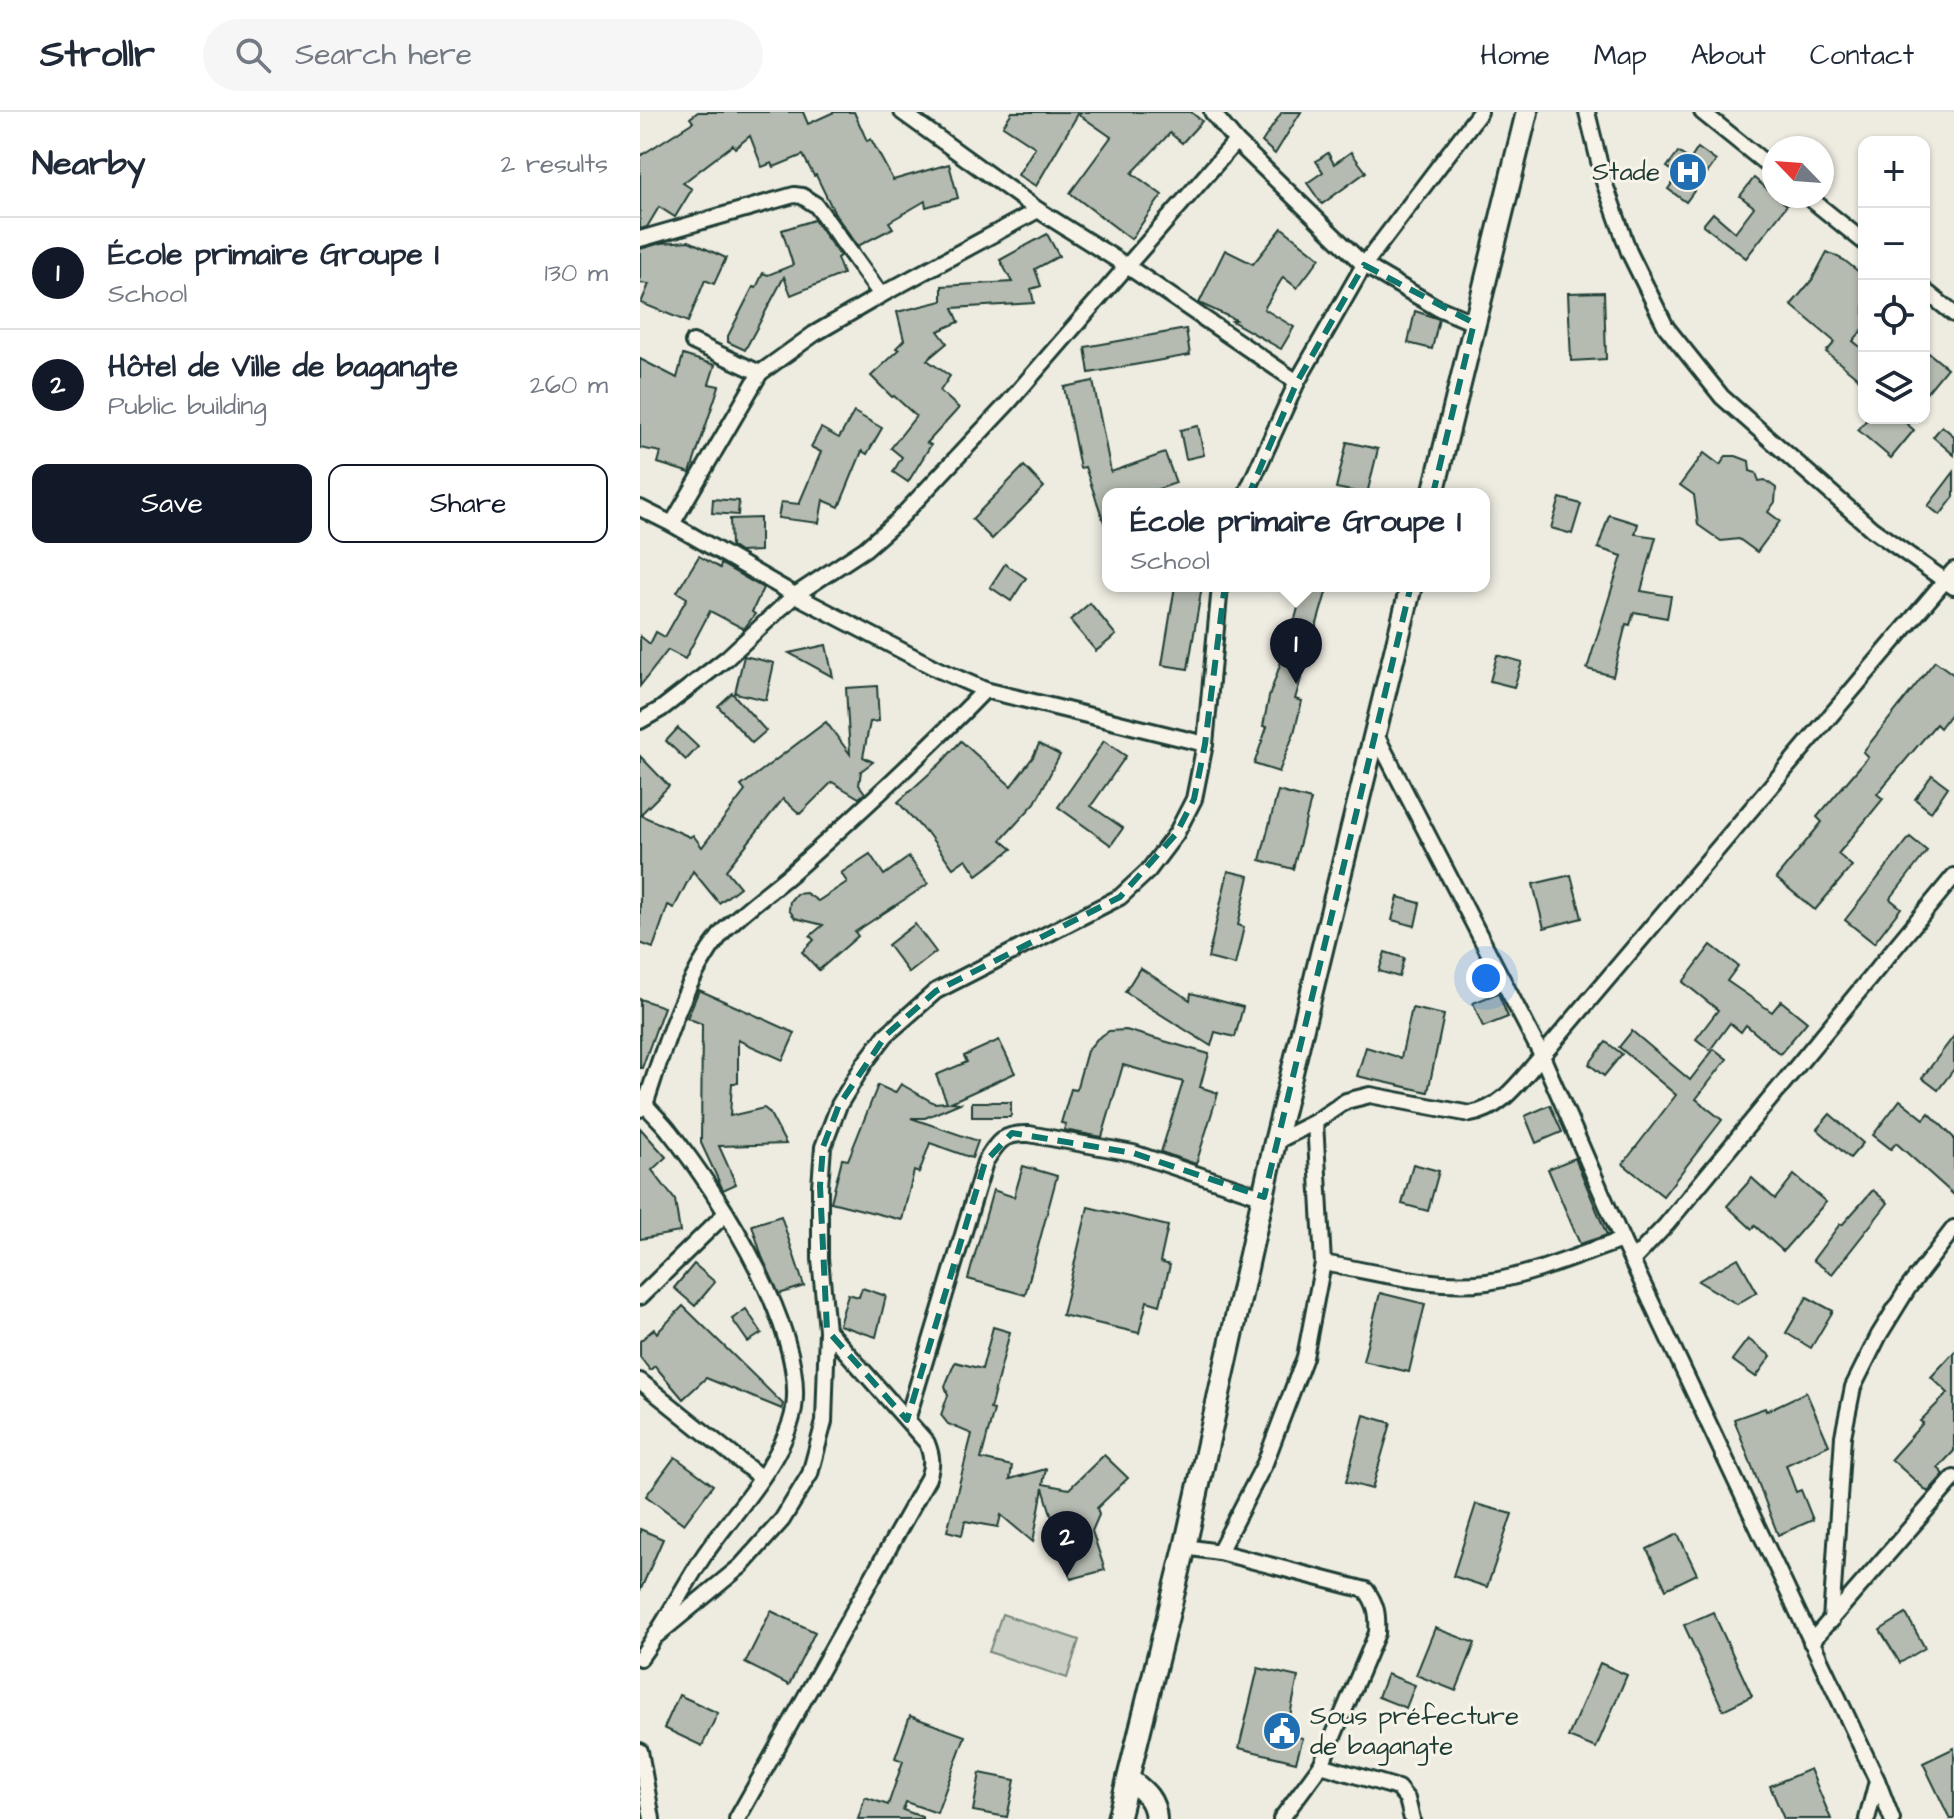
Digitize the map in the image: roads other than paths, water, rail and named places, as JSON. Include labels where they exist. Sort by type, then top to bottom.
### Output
[{"type":"street","points":[[902,112],[1038,210],[1127,266],[1297,382]]},
{"type":"street","points":[[1212,112],[1236,141],[1364,265],[1436,307],[1474,323]]},
{"type":"street","points":[[1249,488],[1297,382],[1364,265],[1480,112]]},
{"type":"street","points":[[1434,488],[1527,112]]},
{"type":"street","points":[[1275,1142],[1315,1122],[1346,1101],[1370,1095],[1470,1114],[1486,1111],[1502,1101],[1951,579],[1872,529],[1722,397],[1666,327],[1629,252],[1604,182],[1587,112]]},
{"type":"street","points":[[1702,112],[1762,160]]},
{"type":"street","points":[[640,721],[661,709],[727,658],[795,595],[865,549],[897,521],[1008,403],[1236,141]]},
{"type":"street","points":[[640,239],[794,195],[802,196],[816,205],[881,295]]},
{"type":"street","points":[[1822,208],[1858,237]]},
{"type":"street","points":[[672,524],[760,373],[814,334],[1038,210]]},
{"type":"street","points":[[1930,295],[1954,314]]},
{"type":"street","points":[[693,342],[760,373]]},
{"type":"street","points":[[640,508],[795,595],[937,669],[985,690],[1205,744]]},
{"type":"street","points":[[657,1635],[741,1566],[782,1520],[810,1474],[824,1422],[827,1330],[820,1259],[823,1147],[839,1105],[886,1035],[936,991],[1120,897],[1139,880],[1176,834],[1194,799],[1205,744],[1219,592]]},
{"type":"street","points":[[1118,1819],[1185,1547],[1275,1142],[1410,592]]},
{"type":"street","points":[[640,1658],[703,1557],[774,1459],[791,1421],[796,1388],[781,1322],[755,1258],[669,1131],[642,1104],[695,972],[724,930],[771,892],[912,765],[985,690]]},
{"type":"street","points":[[1375,733],[1542,1056],[1622,1240],[1877,1780],[1892,1819]]},
{"type":"street","points":[[1632,1261],[1666,1225],[1954,876]]},
{"type":"street","points":[[1219,1552],[1265,1463],[1305,1357],[1323,1263],[1315,1122]]},
{"type":"street","points":[[907,1420],[985,1162],[997,1143],[1012,1133],[1133,1153],[1264,1197]]},
{"type":"street","points":[[640,1297],[726,1213]]},
{"type":"street","points":[[1831,1621],[1843,1436],[1853,1387],[1879,1335],[1908,1288],[1954,1228]]},
{"type":"street","points":[[1323,1263],[1437,1282],[1485,1282],[1526,1274],[1622,1240]]},
{"type":"street","points":[[737,1819],[928,1478],[932,1456],[927,1443],[827,1330]]},
{"type":"street","points":[[640,1381],[760,1477]]},
{"type":"street","points":[[1811,1642],[1954,1478]]},
{"type":"street","points":[[1185,1547],[1219,1552],[1366,1590],[1374,1602],[1378,1614],[1377,1633],[1321,1765],[1281,1819]]},
{"type":"street","points":[[640,1751],[652,1819]]},
{"type":"street","points":[[1321,1765],[1398,1788],[1407,1799],[1412,1819]]},
{"type":"street","points":[[1129,1779],[1149,1796],[1160,1819]]},
{"type":"street","points":[[1867,1819],[1877,1780]]},
{"type":"place","name":"Stade","points":[[1688,172]]},
{"type":"place","name":"École primaire Groupe I","points":[[1296,684]]},
{"type":"place","name":"Hôtel de Ville de bagangte","points":[[1067,1577]]},
{"type":"place","name":"Sous préfecture de bagangte","points":[[1282,1731]]}]
